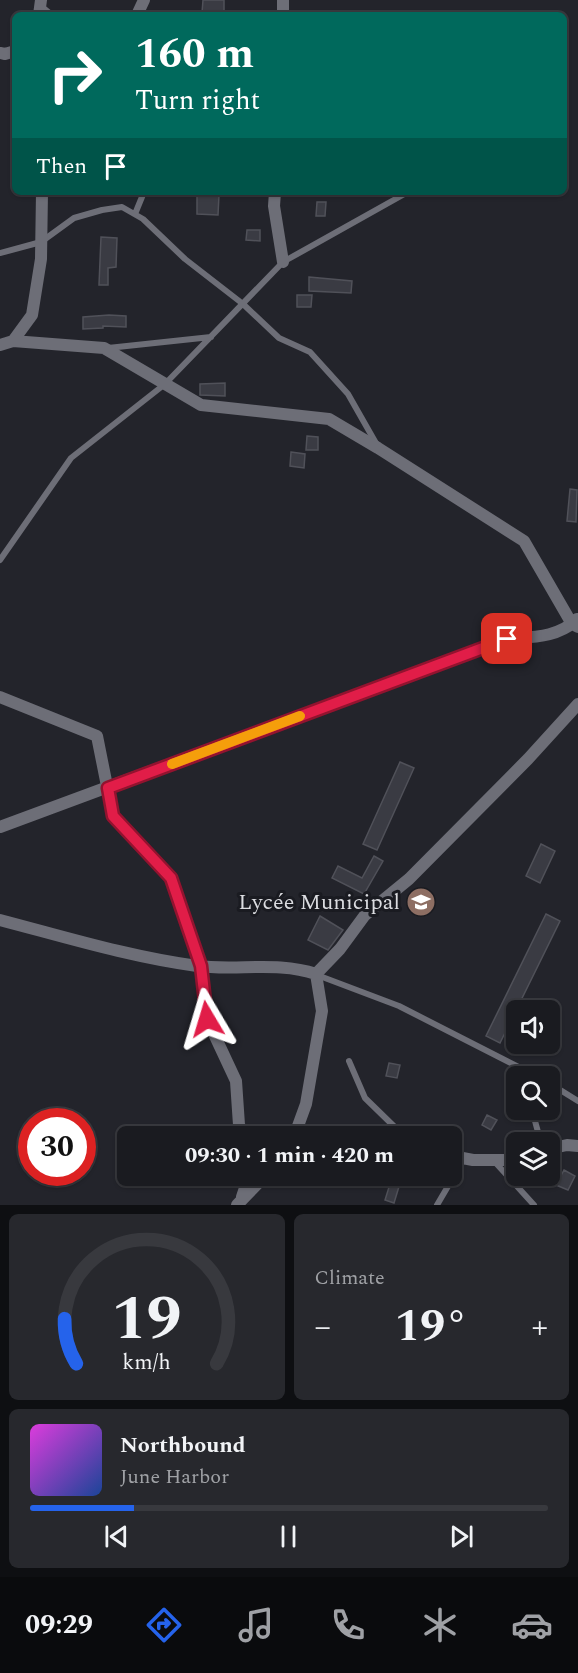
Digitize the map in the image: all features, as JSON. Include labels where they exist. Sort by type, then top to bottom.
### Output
[{"type":"street","points":[[14,341],[32,315],[41,259],[42,195]]},
{"type":"street","points":[[275,195],[274,206],[284,262]]},
{"type":"street","points":[[0,345],[14,341],[104,348],[201,405],[328,419],[378,448],[524,541],[576,623],[554,634],[507,639],[0,827]]},
{"type":"street","points":[[0,697],[97,736],[113,816],[171,878],[201,966],[207,1019],[236,1081],[240,1126]]},
{"type":"street","points":[[316,974],[340,949],[365,915],[409,879],[578,705]]},
{"type":"street","points":[[0,920],[147,958],[201,966],[298,968],[316,974]]},
{"type":"street","points":[[298,1126],[306,1104],[322,1011],[316,974]]},
{"type":"street","points":[[560,1147],[578,1146]]},
{"type":"street","points":[[462,1158],[506,1160]]},
{"type":"street","points":[[239,1201],[245,1186]]},
{"type":"street","points":[[239,1201],[255,1186]]},
{"type":"lane","points":[[135,214],[143,195]]},
{"type":"lane","points":[[0,560],[71,458],[165,384],[284,262],[403,195]]},
{"type":"lane","points":[[0,253],[41,242],[74,218],[122,207],[143,219],[185,258],[243,304],[279,339],[310,352],[348,394],[368,426],[378,448]]},
{"type":"lane","points":[[104,348],[211,337]]},
{"type":"lane","points":[[316,974],[399,1006],[519,1066]]},
{"type":"lane","points":[[349,1062],[364,1098],[393,1126]]},
{"type":"lane","points":[[560,1090],[578,1101]]},
{"type":"lane","points":[[437,1205],[465,1159]]},
{"type":"lane","points":[[494,1161],[534,1205]]},
{"type":"building","points":[[203,0],[224,0],[224,12],[202,12]]},
{"type":"building","points":[[197,195],[219,195],[218,215],[197,214]]},
{"type":"building","points":[[317,202],[326,202],[325,216],[316,216]]},
{"type":"building","points":[[247,230],[260,230],[260,241],[246,240]]},
{"type":"building","points":[[101,237],[117,238],[116,267],[108,268],[108,285],[99,285]]},
{"type":"building","points":[[309,277],[352,281],[351,293],[309,291]]},
{"type":"building","points":[[297,295],[312,295],[311,307],[297,307]]},
{"type":"building","points":[[126,316],[126,327],[103,326],[103,328],[83,329],[83,317]]},
{"type":"building","points":[[225,383],[225,396],[200,395],[200,384]]},
{"type":"building","points":[[307,436],[318,437],[318,450],[306,450]]},
{"type":"building","points":[[291,452],[305,454],[304,468],[290,466]]},
{"type":"building","points":[[570,489],[577,490],[576,522],[567,521]]},
{"type":"building","points":[[400,762],[414,768],[377,850],[363,844]]},
{"type":"building","points":[[541,844],[555,851],[540,883],[526,876]]},
{"type":"building","points":[[374,856],[383,861],[364,894],[332,878],[338,866],[362,878]]},
{"type":"building","points":[[546,914],[560,921],[521,1000],[506,1000],[506,1031],[500,1043],[486,1036]]},
{"type":"building","points":[[320,916],[343,930],[328,950],[308,940]]},
{"type":"building","points":[[389,1063],[400,1065],[397,1078],[386,1076]]},
{"type":"building","points":[[487,1115],[497,1120],[491,1130],[482,1125]]},
{"type":"building","points":[[564,1170],[575,1176],[568,1190],[558,1186]]},
{"type":"building","points":[[389,1186],[399,1186],[394,1203],[385,1200]]},
{"type":"slow traffic","points":[[172,764],[300,716]]},
{"type":"place","name":"Lycée Municipal","points":[[421,902]]},
{"type":"route","points":[[207,1019],[201,966],[171,878],[113,816],[108,788],[507,639]]}]
